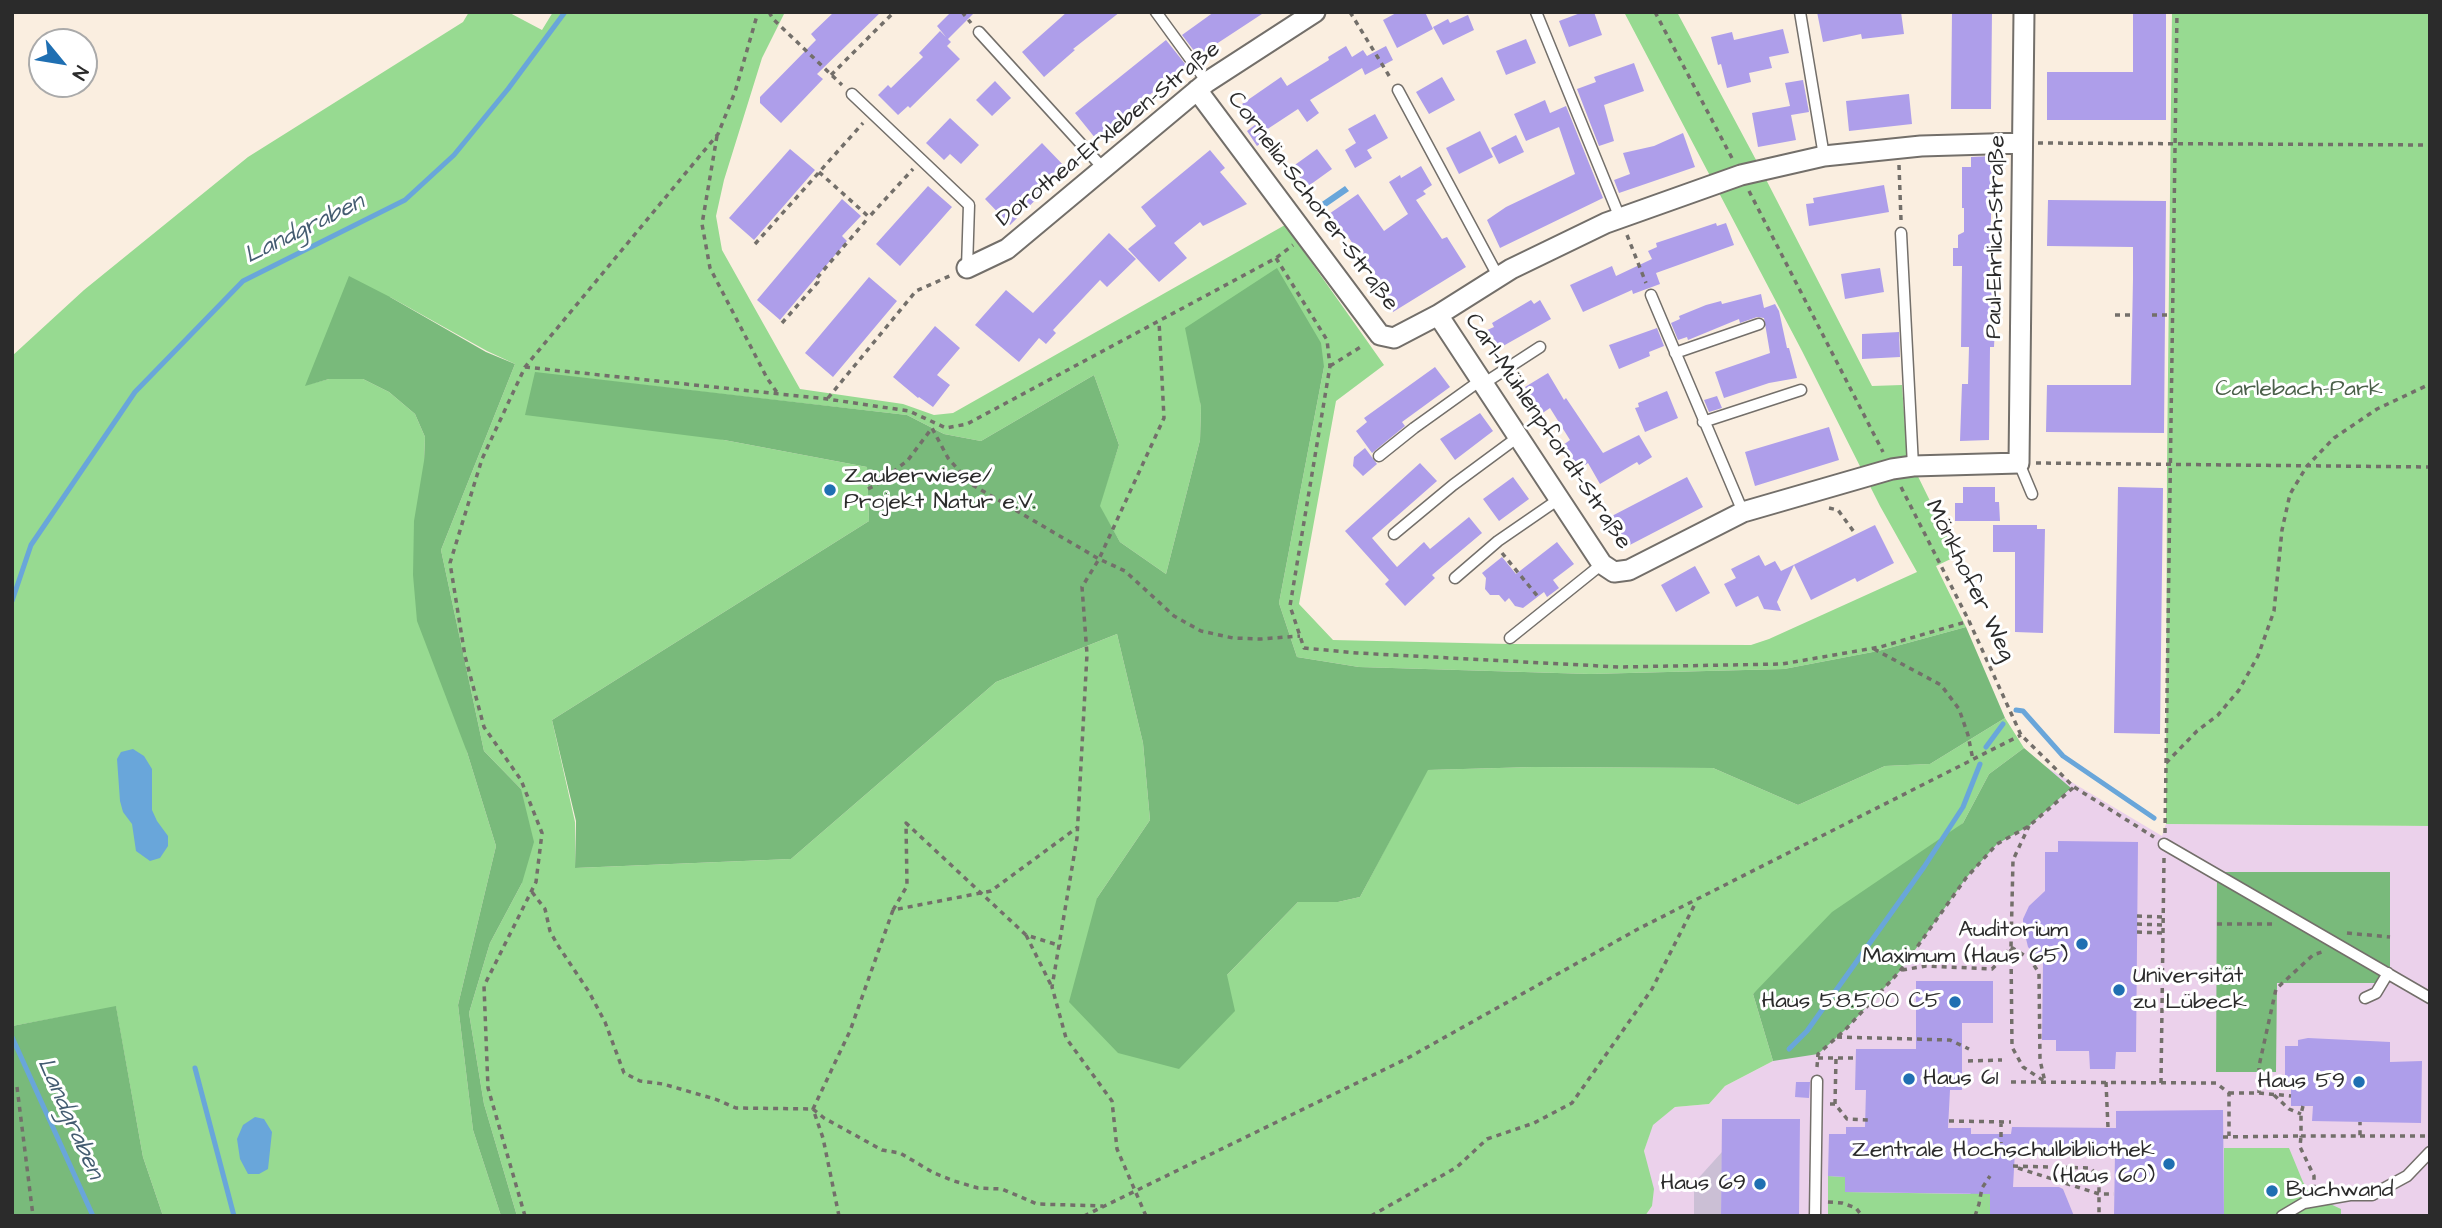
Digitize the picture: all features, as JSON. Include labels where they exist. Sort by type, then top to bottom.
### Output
[{"type":"street","name":"Dorothea-Erxleben-Straße","points":[[967,268],[1007,249],[1202,86],[1315,12]]},
{"type":"street","name":"Paul-Ehrlich-Straße","points":[[2019,463],[2024,12]]},
{"type":"street","name":"Cornelia-Schorer-Straße","points":[[1202,86],[1305,235],[1380,335],[1394,338],[1511,269],[1619,218],[1741,175],[1824,156],[1898,148],[2022,143]]},
{"type":"street","name":"Carl-Mühlenpfordt-Straße","points":[[1438,314],[1602,564],[1614,572],[1629,570],[1743,512],[1892,469],[2019,463]]},
{"type":"lane","points":[[1156,12],[1202,86]]},
{"type":"lane","points":[[1536,12],[1619,218]]},
{"type":"lane","points":[[1800,12],[1824,156]]},
{"type":"lane","points":[[979,32],[1103,168]]},
{"type":"lane","points":[[1398,90],[1499,278]]},
{"type":"lane","points":[[852,94],[969,205],[967,268]]},
{"type":"lane","points":[[1901,233],[1913,466]]},
{"type":"lane","points":[[1651,295],[1743,512]]},
{"type":"lane","points":[[1675,353],[1759,324]]},
{"type":"lane","points":[[1379,456],[1414,428],[1539,346]]},
{"type":"lane","points":[[1703,422],[1801,390]]},
{"type":"lane","points":[[1394,534],[1453,485],[1518,437]]},
{"type":"lane","points":[[2019,463],[2032,494]]},
{"type":"lane","points":[[1455,578],[1494,544],[1559,499]]},
{"type":"lane","points":[[1510,638],[1602,564]]},
{"type":"lane","points":[[2164,844],[2430,998]]},
{"type":"lane","points":[[2365,998],[2376,993],[2388,973]]},
{"type":"lane","points":[[1815,1216],[1817,1081]]},
{"type":"lane","points":[[2282,1216],[2304,1203],[2372,1195],[2407,1176],[2430,1152]]},
{"type":"path","points":[[758,12],[735,92],[718,134],[702,224],[710,268],[778,394]]},
{"type":"path","points":[[769,12],[773,19],[852,94]]},
{"type":"path","points":[[831,75],[894,12]]},
{"type":"path","points":[[1350,12],[1398,90]]},
{"type":"path","name":"Mönkhofer Weg","points":[[1654,12],[1892,469],[1969,621],[2021,735],[2074,787],[2164,844]]},
{"type":"path","points":[[2161,1083],[2178,12]]},
{"type":"path","points":[[755,244],[872,113]]},
{"type":"path","points":[[525,1216],[488,1088],[484,986],[536,882],[542,833],[521,780],[484,727],[464,656],[450,563],[482,458],[525,367],[718,134]]},
{"type":"path","points":[[2022,143],[2430,145]]},
{"type":"path","points":[[1898,148],[1901,233]]},
{"type":"path","points":[[782,323],[818,282],[816,279],[921,160]]},
{"type":"path","points":[[819,172],[869,217]]},
{"type":"path","points":[[1619,218],[1651,295]]},
{"type":"path","points":[[525,367],[827,399],[909,411],[946,428],[967,424],[1159,321],[1276,258],[1305,235]]},
{"type":"path","points":[[1276,258],[1327,340],[1330,366],[1290,606],[1304,648],[1619,667],[1782,664],[1874,649],[1969,621]]},
{"type":"path","points":[[827,399],[916,292],[967,268]]},
{"type":"path","points":[[2115,315],[2132,315]]},
{"type":"path","points":[[2152,315],[2172,316]]},
{"type":"path","points":[[1052,987],[1061,946],[1078,827],[1087,654],[1082,587],[1099,559],[1164,418],[1159,321]]},
{"type":"path","points":[[1330,366],[1380,335]]},
{"type":"path","points":[[2166,763],[2197,731],[2218,715],[2239,690],[2258,656],[2274,611],[2282,530],[2290,494],[2307,466],[2333,439],[2377,409],[2430,384]]},
{"type":"path","points":[[868,489],[908,460],[932,428],[948,458],[971,484],[1099,559],[1125,571],[1174,616],[1201,631],[1247,638],[1300,636]]},
{"type":"path","points":[[2019,463],[2430,467]]},
{"type":"path","points":[[1822,509],[1838,510],[1854,532]]},
{"type":"path","points":[[1494,544],[1548,608]]},
{"type":"path","points":[[1874,649],[1941,685],[1959,709],[1973,760]]},
{"type":"path","points":[[1084,1216],[1406,1059],[1638,929],[2021,735]]},
{"type":"path","points":[[1817,1081],[1818,1054],[1900,971],[1974,870],[1997,844],[2029,826],[2074,787]]},
{"type":"path","points":[[839,1216],[823,1138],[813,1109],[850,1031],[893,910],[907,886],[906,823],[1026,935],[1052,987],[1066,1038],[1112,1101],[1117,1149],[1146,1216]]},
{"type":"path","points":[[2029,826],[2013,860],[2011,1047],[2024,1067],[2045,1082]]},
{"type":"path","points":[[893,910],[991,891],[1078,827]]},
{"type":"path","points":[[532,892],[545,909],[556,944],[600,1012],[624,1073],[640,1081],[663,1084],[716,1099],[736,1108],[813,1109],[824,1118],[882,1150],[900,1153],[933,1173],[954,1181],[978,1188],[1002,1189],[1037,1204],[1105,1207]]},
{"type":"path","points":[[1371,1216],[1457,1167],[1487,1139],[1534,1123],[1572,1103],[1652,989],[1697,900]]},
{"type":"path","points":[[2137,916],[2162,916]]},
{"type":"path","points":[[2137,924],[2162,925]]},
{"type":"path","points":[[2137,932],[2162,933]]},
{"type":"path","points":[[1026,935],[1061,946]]},
{"type":"path","points":[[2259,1093],[2259,1066],[2276,989],[2313,955],[2339,945]]},
{"type":"path","points":[[1900,971],[1926,966],[1992,969],[2011,947]]},
{"type":"path","points":[[2011,947],[2029,959],[2039,973],[2040,1060],[2045,1082]]},
{"type":"path","points":[[1837,1037],[1950,1040],[1969,1049]]},
{"type":"path","points":[[1818,1058],[1856,1058]]},
{"type":"path","points":[[1836,1058],[1835,1104],[1847,1119],[1870,1120]]},
{"type":"path","points":[[1968,1060],[2002,1060]]},
{"type":"path","points":[[2011,1082],[2216,1083],[2229,1093],[2291,1097]]},
{"type":"path","points":[[2106,1083],[2108,1128]]},
{"type":"path","points":[[17,1087],[33,1216]]},
{"type":"path","points":[[2229,1093],[2230,1136]]},
{"type":"path","points":[[2273,1094],[2289,1109],[2301,1114]]},
{"type":"path","points":[[1817,1104],[1835,1104]]},
{"type":"path","points":[[2304,1107],[2301,1114],[2301,1147],[2314,1176],[2313,1201]]},
{"type":"path","points":[[1948,1121],[2011,1122]]},
{"type":"path","points":[[2001,1122],[2001,1143]]},
{"type":"path","points":[[2360,1122],[2360,1136]]},
{"type":"path","points":[[2223,1137],[2430,1136]]},
{"type":"path","points":[[2099,1216],[2099,1194],[2099,1177],[2090,1168],[2013,1166],[2099,1194],[2114,1194]]},
{"type":"path","points":[[1975,1216],[1982,1188],[1990,1175]]},
{"type":"path","points":[[1815,1202],[1842,1203],[1856,1208],[1862,1216]]},
{"type":"shaded area","name":"Universität zu Lübeck","points":[[2043,765],[2162,836],[2166,824],[2430,826],[2430,1216],[1645,1216],[1652,1206],[1644,1151],[1652,1125],[1675,1107],[1709,1104],[1725,1086],[1773,1061]]},
{"type":"shaded area","points":[[1722,1152],[1721,1216],[1694,1216],[1694,1183]]},
{"type":"green space","points":[[469,12],[508,12],[542,30],[553,12],[785,12],[762,58],[724,180],[716,216],[722,250],[800,389],[903,404],[934,415],[953,413],[1285,225],[1384,365],[1336,401],[1299,604],[1333,640],[1751,645],[1917,572],[1880,506],[1624,12],[1677,12],[1872,386],[1902,385],[1907,454],[1957,556],[1936,566],[1966,627],[1878,651],[1784,669],[1590,674],[1359,667],[1297,657],[1279,603],[1324,367],[1198,385],[1201,407],[1200,440],[1166,574],[1120,542],[1099,506],[1119,445],[1094,375],[981,441],[944,434],[907,415],[536,373],[724,440],[867,467],[869,521],[552,720],[575,822],[575,868],[791,859],[996,682],[1117,634],[1143,743],[1150,820],[1097,898],[1227,975],[1298,902],[1338,902],[1360,897],[1427,770],[1534,767],[1713,768],[1798,805],[1885,766],[1930,764],[2005,718],[2024,748],[1989,774],[1963,823],[1753,994],[1773,1061],[1725,1086],[1709,1104],[1675,1107],[1653,1125],[1644,1151],[1654,1189],[1652,1206],[1645,1216],[517,1216],[484,1104],[469,1013],[490,943],[522,883],[521,789],[484,751],[441,550],[515,364],[390,297],[306,385],[329,379],[363,379],[389,392],[415,414],[425,437],[424,461],[467,752],[496,846],[458,1005],[473,1130],[501,1216],[163,1216],[143,1157],[116,1007],[12,1026],[12,356],[84,290],[248,157],[463,22]]},
{"type":"green space","name":"Carlebach-Park","points":[[2172,12],[2430,12],[2430,826],[2166,824]]},
{"type":"green space","points":[[1277,268],[1321,343],[1324,367],[1279,603],[1297,657],[1359,667],[1590,674],[1784,669],[1878,651],[1966,627],[2005,718],[1930,764],[1885,766],[1798,805],[1713,768],[1534,767],[1428,770],[1360,897],[1338,902],[1298,902],[1227,975],[1235,1011],[1179,1069],[1118,1053],[1069,1002],[1097,898],[1150,820],[1143,743],[1117,634],[996,682],[791,859],[575,868],[576,821],[552,720],[869,521],[867,467],[724,440],[525,415],[535,372],[907,415],[944,434],[981,441],[1094,375],[1119,445],[1100,506],[1120,542],[1166,574],[1200,440],[1201,407],[1185,328]]},
{"type":"green space","points":[[349,276],[486,352],[515,364],[441,550],[484,751],[521,789],[534,842],[522,883],[490,943],[469,1013],[484,1104],[517,1216],[501,1216],[473,1130],[458,1005],[496,846],[467,752],[417,621],[413,575],[414,521],[424,461],[425,437],[415,414],[389,392],[363,379],[329,379],[305,386]]},
{"type":"green space","points":[[2024,748],[2071,788],[2029,826],[1997,844],[1966,878],[1900,971],[1845,1030],[1818,1054],[1773,1061],[1753,994],[1832,912],[1963,823],[1989,774]]},
{"type":"green space","points":[[2217,872],[2390,872],[2390,983],[2277,983],[2276,1072],[2216,1072]]},
{"type":"green space","points":[[116,1006],[143,1157],[163,1216],[12,1216],[12,1026]]},
{"type":"green space","points":[[2224,1148],[2289,1148],[2311,1195],[2341,1209],[2341,1216],[2224,1216]]},
{"type":"green space","points":[[1828,1176],[1845,1177],[1845,1192],[1970,1194],[1990,1176],[1990,1216],[1828,1216]]},
{"type":"water","points":[[1345,186],[1349,191],[1320,211],[1316,206]]},
{"type":"water","points":[[133,749],[144,756],[152,769],[152,810],[168,836],[168,846],[160,858],[150,861],[136,851],[132,824],[123,812],[120,801],[117,759],[121,752]]},
{"type":"water","points":[[255,1117],[264,1119],[272,1132],[268,1169],[259,1174],[248,1174],[240,1159],[237,1139],[243,1125]]},
{"type":"building","points":[[834,12],[881,12],[817,74],[823,79],[781,123],[760,103],[760,97],[816,40],[811,34]]},
{"type":"building","points":[[951,12],[975,12],[948,39],[951,42],[947,46],[960,59],[910,108],[908,106],[898,115],[878,95],[888,85],[891,88],[923,57],[919,53],[940,31],[946,37],[937,26]]},
{"type":"building","points":[[1067,12],[1120,12],[1073,49],[1075,50],[1044,77],[1022,52]]},
{"type":"building","points":[[1214,12],[1265,12],[1198,56],[1182,35]]},
{"type":"building","points":[[1398,12],[1425,12],[1433,29],[1397,48],[1383,20]]},
{"type":"building","points":[[1583,12],[1594,12],[1602,35],[1569,47],[1559,21]]},
{"type":"building","points":[[1817,12],[1901,12],[1904,34],[1862,39],[1861,34],[1823,42]]},
{"type":"building","points":[[1952,12],[1992,12],[1991,109],[1951,109]]},
{"type":"building","points":[[2133,12],[2166,12],[2166,120],[2047,120],[2047,72],[2133,72]]},
{"type":"building","points":[[1468,15],[1474,30],[1443,45],[1433,27],[1448,19],[1450,23]]},
{"type":"building","points":[[1783,29],[1789,53],[1769,57],[1772,68],[1749,73],[1751,82],[1727,88],[1711,37],[1732,32],[1734,40]]},
{"type":"building","points":[[1526,39],[1536,63],[1506,75],[1496,51]]},
{"type":"building","points":[[1166,40],[1186,65],[1096,139],[1075,113]]},
{"type":"building","points":[[1346,46],[1352,57],[1363,50],[1367,56],[1386,46],[1393,60],[1365,75],[1362,68],[1310,100],[1319,113],[1307,122],[1298,109],[1266,130],[1271,136],[1257,146],[1247,131],[1256,124],[1242,104],[1281,77],[1287,86]]},
{"type":"building","points":[[1634,63],[1644,91],[1604,105],[1614,141],[1599,146],[1577,89],[1596,82],[1594,77]]},
{"type":"building","points":[[1442,77],[1455,100],[1429,114],[1416,92]]},
{"type":"building","points":[[1803,80],[1809,112],[1791,115],[1796,140],[1758,147],[1752,113],[1790,106],[1785,83]]},
{"type":"building","points":[[995,81],[1011,98],[992,116],[976,100]]},
{"type":"building","points":[[1909,94],[1912,124],[1849,131],[1846,101]]},
{"type":"building","points":[[1545,100],[1550,113],[1566,106],[1603,198],[1500,248],[1487,220],[1506,207],[1575,174],[1559,127],[1526,141],[1514,114]]},
{"type":"building","points":[[1375,114],[1388,138],[1367,150],[1372,158],[1355,168],[1345,150],[1356,143],[1348,129]]},
{"type":"building","points":[[950,118],[979,145],[961,164],[950,154],[944,160],[926,143]]},
{"type":"building","points":[[1480,131],[1493,157],[1459,174],[1446,148]]},
{"type":"building","points":[[1683,133],[1695,167],[1619,193],[1614,180],[1630,174],[1623,153],[1654,146]]},
{"type":"building","points":[[1516,135],[1524,152],[1499,164],[1491,148]]},
{"type":"building","points":[[1042,143],[1067,169],[1010,225],[985,199]]},
{"type":"building","points":[[790,149],[815,170],[754,240],[729,218]]},
{"type":"building","points":[[1317,149],[1332,169],[1307,187],[1292,167]]},
{"type":"building","points":[[1210,150],[1225,168],[1220,172],[1247,204],[1203,226],[1200,222],[1174,243],[1187,258],[1159,282],[1128,249],[1156,226],[1141,207]]},
{"type":"building","points":[[1992,156],[1990,277],[1995,277],[1995,326],[1994,347],[1990,347],[1989,440],[1960,441],[1962,384],[1968,384],[1969,347],[1961,347],[1962,266],[1953,266],[1953,248],[1958,248],[1958,235],[1964,232],[1962,167],[1971,167],[1971,157]]},
{"type":"building","points":[[1421,166],[1432,185],[1423,191],[1426,194],[1416,200],[1442,239],[1447,237],[1466,267],[1393,312],[1373,282],[1377,280],[1349,238],[1344,241],[1326,216],[1358,194],[1384,231],[1408,214],[1389,182]]},
{"type":"building","points":[[1884,185],[1889,212],[1809,226],[1806,204],[1814,203],[1813,198]]},
{"type":"building","points":[[928,186],[952,207],[900,266],[876,244]]},
{"type":"building","points":[[842,199],[861,216],[842,236],[847,241],[780,320],[757,300]]},
{"type":"building","points":[[2048,200],[2166,201],[2164,433],[2046,432],[2047,385],[2131,385],[2133,279],[2133,247],[2047,246]]},
{"type":"building","points":[[1716,223],[1717,226],[1726,223],[1734,245],[1656,273],[1660,284],[1633,294],[1632,290],[1583,312],[1570,285],[1612,266],[1616,276],[1652,259],[1648,251],[1657,247],[1656,243]]},
{"type":"building","points":[[1109,233],[1136,259],[1107,287],[1100,280],[1053,330],[1056,333],[1046,344],[1039,338],[1019,362],[975,325],[1006,290],[1033,313]]},
{"type":"building","points":[[1880,268],[1884,292],[1845,299],[1841,274]]},
{"type":"building","points":[[869,277],[897,301],[833,377],[805,353]]},
{"type":"building","points":[[1761,294],[1764,308],[1775,304],[1779,311],[1797,378],[1769,383],[1724,398],[1715,372],[1770,353],[1764,318],[1757,317],[1740,323],[1739,319],[1688,340],[1687,337],[1678,340],[1671,323],[1680,319],[1679,316],[1706,305],[1721,301],[1722,304]]},
{"type":"building","points":[[1531,300],[1534,304],[1540,300],[1551,319],[1496,350],[1485,331],[1494,327],[1492,323]]},
{"type":"building","points":[[935,326],[960,348],[937,375],[950,385],[933,407],[893,377]]},
{"type":"building","points":[[1657,328],[1664,346],[1649,352],[1650,356],[1619,369],[1609,345]]},
{"type":"building","points":[[1899,332],[1900,357],[1862,359],[1862,334]]},
{"type":"building","points":[[1435,367],[1450,387],[1402,422],[1405,426],[1372,453],[1356,431],[1367,422],[1364,418]]},
{"type":"building","points":[[1548,373],[1564,400],[1566,398],[1603,453],[1639,435],[1652,457],[1639,465],[1637,462],[1600,484],[1588,463],[1575,472],[1559,448],[1570,440],[1550,408],[1541,414],[1525,387]]},
{"type":"building","points":[[1667,391],[1678,418],[1645,432],[1635,408],[1639,407],[1638,403]]},
{"type":"building","points":[[1717,396],[1722,408],[1709,412],[1704,400]]},
{"type":"building","points":[[1480,413],[1493,431],[1455,460],[1440,439]]},
{"type":"building","points":[[1829,427],[1839,460],[1755,486],[1745,452]]},
{"type":"building","points":[[1365,448],[1377,464],[1363,476],[1353,466],[1354,457]]},
{"type":"building","points":[[1420,463],[1437,481],[1372,538],[1397,567],[1424,542],[1430,549],[1469,517],[1482,533],[1432,575],[1435,578],[1405,606],[1385,584],[1389,580],[1345,531]]},
{"type":"building","points":[[1513,477],[1529,499],[1499,521],[1483,499]]},
{"type":"building","points":[[1687,477],[1703,507],[1624,548],[1608,518]]},
{"type":"building","points":[[1963,487],[1995,487],[1995,502],[1999,502],[2000,521],[1955,521],[1955,503],[1963,503]]},
{"type":"building","points":[[2118,487],[2163,488],[2160,734],[2114,733]]},
{"type":"building","points":[[1875,525],[1894,563],[1857,582],[1855,578],[1811,600],[1794,565],[1777,602],[1781,611],[1764,609],[1758,596],[1736,607],[1724,584],[1736,578],[1731,569],[1759,555],[1765,566],[1775,561],[1781,571]]},
{"type":"building","points":[[1993,525],[2037,525],[2037,529],[2045,529],[2043,633],[2015,632],[2015,552],[1993,552]]},
{"type":"building","points":[[1557,542],[1574,564],[1553,580],[1559,588],[1547,597],[1544,592],[1523,608],[1515,606],[1509,598],[1505,602],[1499,595],[1490,595],[1485,589],[1486,578],[1482,573],[1502,557],[1516,574]]},
{"type":"building","points":[[1695,566],[1710,593],[1676,612],[1661,585]]},
{"type":"building","name":"Auditorium Maximum (Haus 65)","points":[[2058,841],[2138,842],[2136,1052],[2116,1052],[2115,1069],[2090,1069],[2089,1051],[2056,1051],[2056,1040],[2042,1040],[2043,963],[2028,947],[2023,919],[2029,906],[2045,891],[2045,852],[2058,852]]},
{"type":"building","points":[[1916,981],[1993,981],[1993,1023],[1962,1023],[1962,1090],[1950,1090],[1948,1128],[1971,1128],[1971,1134],[2011,1134],[2012,1127],[2116,1128],[2116,1111],[2223,1110],[2224,1216],[2114,1216],[2115,1153],[2015,1151],[2013,1187],[2059,1187],[2063,1189],[2074,1216],[1990,1216],[1990,1194],[1845,1192],[1845,1177],[1828,1176],[1829,1134],[1846,1134],[1846,1127],[1865,1127],[1866,1090],[1855,1090],[1856,1049],[1916,1049]]},
{"type":"building","name":"Haus 59","points":[[2308,1038],[2390,1042],[2390,1062],[2422,1061],[2421,1123],[2312,1121],[2313,1106],[2291,1106],[2291,1088],[2285,1088],[2285,1046],[2298,1046],[2298,1040]]},
{"type":"building","points":[[1796,1082],[1810,1082],[1809,1098],[1795,1097]]},
{"type":"building","name":"Haus 69","points":[[1722,1119],[1800,1119],[1799,1216],[1721,1216]]},
{"type":"waterway","name":"Landgraben","points":[[12,601],[31,545],[135,392],[243,281],[405,200],[454,155],[508,89],[565,12]]},
{"type":"waterway","points":[[2016,710],[2023,711],[2063,756],[2154,818]]},
{"type":"waterway","points":[[1986,747],[2003,724]]},
{"type":"waterway","points":[[1789,1049],[1807,1031],[1924,867],[1963,807],[1980,764]]},
{"type":"waterway","name":"Landgraben","points":[[12,1037],[93,1216]]},
{"type":"waterway","points":[[195,1068],[234,1216]]},
{"type":"place","name":"Zauberwiese/ Projekt Natur e.V.","points":[[830,490]]},
{"type":"place","name":"Auditorium Maximum (Haus 65)","points":[[2082,944]]},
{"type":"place","name":"Universität zu Lübeck","points":[[2119,990]]},
{"type":"place","name":"Haus 58.500 C5","points":[[1955,1002]]},
{"type":"place","name":"Haus 61","points":[[1909,1079]]},
{"type":"place","name":"Haus 59","points":[[2359,1082]]},
{"type":"place","name":"Zentrale Hochschulbibliothek (Haus 60)","points":[[2169,1164]]},
{"type":"place","name":"Haus 69","points":[[1760,1184]]},
{"type":"place","name":"Buchwand","points":[[2272,1191]]}]
